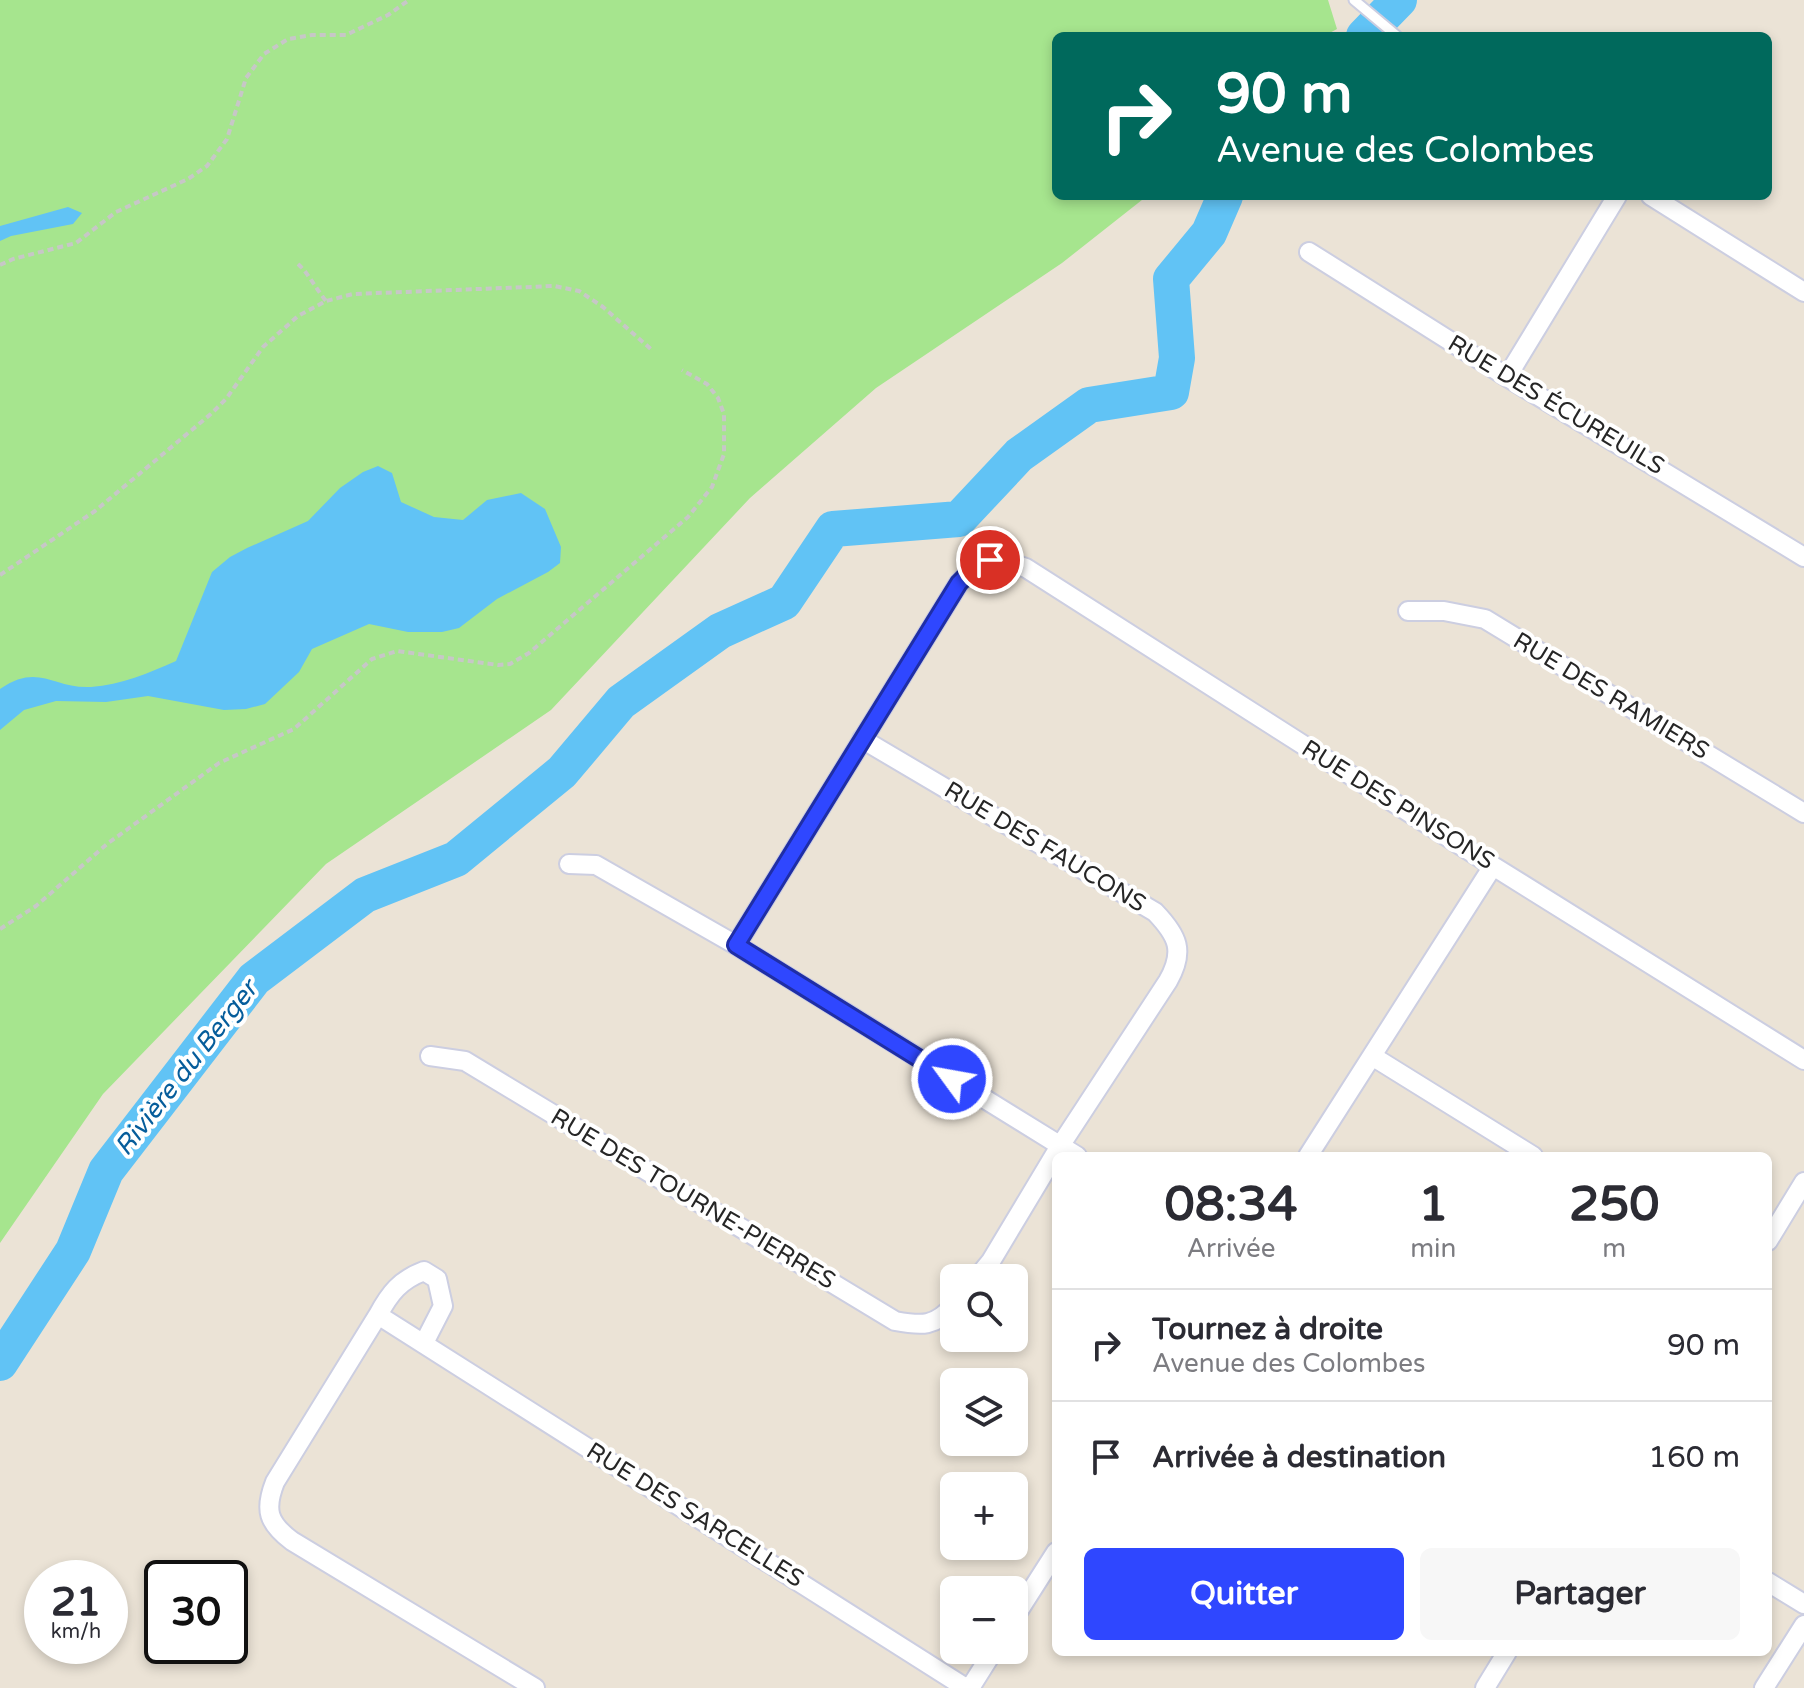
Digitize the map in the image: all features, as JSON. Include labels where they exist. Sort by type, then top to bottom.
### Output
[{"type":"street","points":[[1507,377],[1615,200]]},
{"type":"street","points":[[1657,200],[1804,292]]},
{"type":"street","name":"RUE DES ÉCUREUILS","points":[[1309,252],[1507,377],[1804,557]]},
{"type":"street","name":"RUE DES PINSONS","points":[[862,739],[959,583],[975,567],[990,560],[1006,561],[1026,568],[1804,1060]]},
{"type":"street","name":"RUE DES RAMIERS","points":[[1408,611],[1444,611],[1485,619],[1804,813]]},
{"type":"street","points":[[736,945],[862,739]]},
{"type":"street","name":"RUE DES FAUCONS","points":[[862,739],[1155,912],[1171,928],[1179,948],[1176,967],[1060,1146]]},
{"type":"street","points":[[569,864],[596,865],[736,945],[1070,1152]]},
{"type":"street","points":[[1311,1152],[1493,866]]},
{"type":"street","name":"RUE DES TOURNE-PIERRES","points":[[430,1056],[465,1061],[895,1321],[919,1325],[940,1320]]},
{"type":"street","points":[[1372,1056],[1527,1152]]},
{"type":"street","points":[[1056,1152],[1060,1146]]},
{"type":"street","points":[[989,1264],[1052,1159]]},
{"type":"street","points":[[1772,1234],[1804,1182]]},
{"type":"street","points":[[424,1343],[443,1306],[437,1279],[424,1271],[408,1277],[393,1290],[275,1482],[267,1501],[270,1518],[280,1532],[292,1541],[535,1688]]},
{"type":"street","name":"RUE DES SARCELLES","points":[[378,1315],[968,1688]]},
{"type":"street","points":[[1028,1596],[1052,1558]]},
{"type":"street","points":[[1772,1584],[1804,1604]]},
{"type":"street","points":[[1764,1688],[1804,1625]]},
{"type":"street","points":[[1485,1688],[1505,1656]]},
{"type":"street","points":[[968,1688],[984,1664]]},
{"type":"lane","points":[[1358,4],[1391,32]]},
{"type":"path","points":[[0,265],[76,243],[116,212],[188,179],[207,166],[227,139],[246,78],[264,54],[288,39],[346,35],[388,15],[409,0]]},
{"type":"path","points":[[298,264],[326,301]]},
{"type":"path","points":[[0,575],[116,494],[226,399],[263,347],[280,330],[326,301],[353,294],[554,286],[579,291],[603,307],[653,351]]},
{"type":"path","points":[[0,929],[36,906],[107,844],[219,763],[301,724],[372,659],[397,651],[498,665],[510,664],[529,653],[688,517],[712,487],[724,454],[724,414],[718,398],[707,384],[682,370]]},
{"type":"green space","points":[[0,0],[1328,0],[1337,29],[1331,32],[1052,32],[1052,200],[1142,200],[1062,263],[876,388],[750,498],[551,710],[326,864],[103,1094],[0,1243]]},
{"type":"water","points":[[68,207],[82,213],[73,224],[0,241],[0,226]]},
{"type":"water","points":[[378,466],[392,473],[401,502],[434,517],[463,520],[487,500],[521,493],[545,509],[561,547],[560,563],[497,599],[459,628],[442,632],[408,632],[369,624],[312,649],[299,672],[265,704],[224,710],[148,696],[106,702],[56,701],[24,710],[0,730],[0,689],[14,681],[36,677],[78,687],[102,686],[135,678],[176,661],[212,572],[230,557],[308,521],[340,488]]},
{"type":"waterway","name":"Rivière du Berger","points":[[1368,32],[1399,0]]},
{"type":"waterway","name":"Rivière du Berger","points":[[0,1363],[73,1251],[106,1171],[254,979],[365,895],[456,859],[562,772],[621,702],[720,631],[784,602],[833,529],[959,519],[1019,455],[1089,405],[1171,392],[1177,358],[1171,279],[1209,233],[1223,200]]},
{"type":"route","points":[[952,1079],[736,945],[959,583],[975,567],[990,560]]}]
